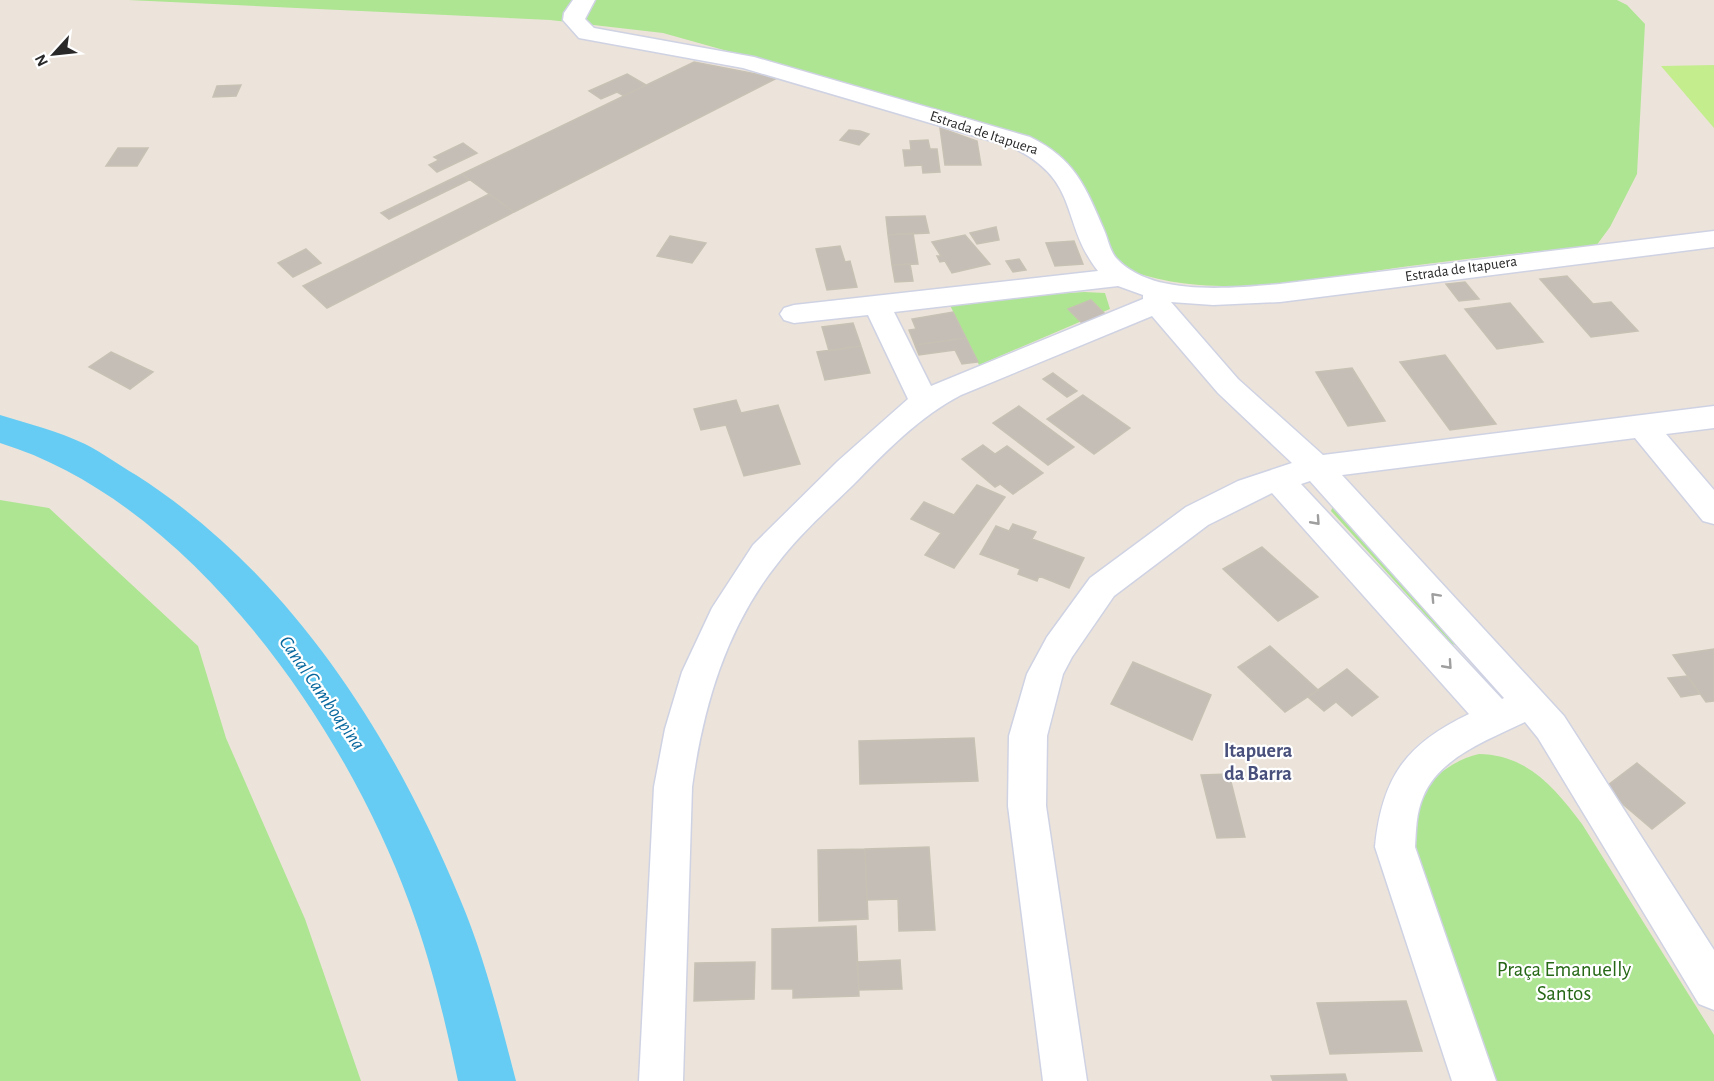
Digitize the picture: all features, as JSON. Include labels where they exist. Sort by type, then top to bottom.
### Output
[{"type":"street","name":"Estrada de Itapuera","points":[[584,0],[575,13],[574,20],[587,33],[746,62],[1021,142],[1047,153],[1068,176],[1101,256],[1122,277],[1157,297],[1280,293],[1714,239]]},
{"type":"street","points":[[794,314],[1122,277]]},
{"type":"street","points":[[661,1081],[673,787],[678,743],[707,654],[728,610],[750,576],[788,529],[897,423],[924,402],[1157,297],[1228,386],[1316,467],[1514,711]]},
{"type":"street","points":[[877,305],[924,402]]},
{"type":"street","points":[[1065,1081],[1027,794],[1028,736],[1045,674],[1059,647],[1102,587],[1197,516],[1249,489],[1316,467],[1714,417]]},
{"type":"street","points":[[1642,426],[1714,512]]},
{"type":"street","points":[[1277,478],[1514,711],[1551,727],[1714,989]]},
{"type":"street","points":[[1474,1081],[1395,847],[1395,820],[1402,795],[1412,775],[1427,758],[1445,746],[1514,711]]},
{"type":"green space","points":[[128,0],[1617,0],[1627,5],[1645,24],[1637,174],[1610,227],[1596,246],[1456,260],[1300,282],[1224,286],[1186,284],[1151,277],[1117,265],[1073,171],[1059,154],[1037,143],[984,123],[663,33],[550,20]]},
{"type":"green space","points":[[1714,65],[1714,128],[1661,66]]},
{"type":"green space","points":[[1084,292],[1105,293],[1110,309],[979,365],[948,301]]},
{"type":"green space","points":[[0,500],[49,508],[198,646],[226,738],[305,919],[361,1081],[0,1081]]},
{"type":"green space","points":[[1333,506],[1460,647],[1452,644],[1331,511]]},
{"type":"green space","name":"Praça Emanuelly Santos","points":[[1479,754],[1512,760],[1526,767],[1550,786],[1582,824],[1714,1035],[1714,1081],[1494,1081],[1412,845],[1421,791],[1447,768]]},
{"type":"building","points":[[694,62],[777,78],[514,212],[462,174]]},
{"type":"building","points":[[627,74],[646,85],[624,96],[617,92],[601,99],[589,91]]},
{"type":"building","points":[[241,85],[236,96],[213,97],[217,86]]},
{"type":"building","points":[[940,128],[977,141],[981,165],[945,165]]},
{"type":"building","points":[[849,130],[869,134],[859,145],[840,140]]},
{"type":"building","points":[[928,140],[930,149],[937,149],[940,172],[923,173],[922,165],[905,166],[903,150],[911,150],[910,141]]},
{"type":"building","points":[[463,143],[477,153],[437,172],[429,165],[439,160],[434,157]]},
{"type":"building","points":[[118,148],[148,148],[137,166],[106,166]]},
{"type":"building","points":[[462,174],[469,180],[389,219],[381,213]]},
{"type":"building","points":[[489,194],[514,212],[327,308],[303,286]]},
{"type":"building","points":[[925,216],[929,233],[888,235],[886,217]]},
{"type":"building","points":[[996,227],[999,240],[977,244],[970,233]]},
{"type":"building","points":[[913,233],[918,264],[892,265],[888,235]]},
{"type":"building","points":[[965,235],[990,264],[952,273],[945,261],[940,262],[937,256],[941,256],[932,242]]},
{"type":"building","points":[[670,236],[706,243],[692,263],[657,256]]},
{"type":"building","points":[[1074,241],[1083,264],[1055,266],[1046,243]]},
{"type":"building","points":[[840,246],[845,262],[850,261],[857,287],[827,290],[816,249]]},
{"type":"building","points":[[306,249],[321,263],[293,277],[278,263]]},
{"type":"building","points":[[1019,259],[1026,270],[1013,272],[1006,261]]},
{"type":"building","points":[[910,264],[913,281],[895,282],[892,265]]},
{"type":"building","points":[[1567,276],[1593,304],[1611,302],[1638,331],[1591,337],[1540,279]]},
{"type":"building","points":[[1465,282],[1479,299],[1459,301],[1446,284]]},
{"type":"building","points":[[1091,300],[1106,315],[1083,324],[1068,309]]},
{"type":"building","points":[[1510,303],[1543,342],[1497,349],[1465,309]]},
{"type":"building","points":[[953,312],[966,338],[915,345],[909,330],[916,329],[912,319]]},
{"type":"building","points":[[853,323],[861,346],[829,351],[822,327]]},
{"type":"building","points":[[966,338],[978,362],[962,364],[955,350],[919,355],[915,345]]},
{"type":"building","points":[[861,346],[870,373],[825,380],[817,352]]},
{"type":"building","points":[[111,352],[153,372],[130,389],[89,367]]},
{"type":"building","points":[[1445,355],[1496,424],[1450,430],[1400,362]]},
{"type":"building","points":[[1352,368],[1385,421],[1348,426],[1316,372]]},
{"type":"building","points":[[1053,373],[1077,391],[1067,397],[1043,379]]},
{"type":"building","points":[[1083,395],[1130,428],[1094,454],[1047,419]]},
{"type":"building","points":[[736,400],[741,413],[778,405],[800,464],[744,476],[726,425],[701,430],[694,409]]},
{"type":"building","points":[[1019,406],[1074,447],[1048,465],[993,423]]},
{"type":"building","points":[[983,445],[995,454],[1007,446],[1043,473],[1013,494],[1000,484],[995,487],[962,459]]},
{"type":"building","points":[[977,485],[1005,497],[954,568],[925,555],[941,533],[911,519],[924,502],[954,515]]},
{"type":"building","points":[[1013,524],[1036,532],[1032,539],[1084,558],[1069,588],[1039,576],[1037,581],[1018,574],[1020,569],[980,554],[996,526],[1009,531]]},
{"type":"building","points":[[1262,547],[1318,597],[1278,621],[1223,569]]},
{"type":"building","points":[[1270,646],[1318,690],[1285,712],[1238,667]]},
{"type":"building","points":[[1714,649],[1714,701],[1706,702],[1673,655]]},
{"type":"building","points":[[1133,662],[1211,695],[1192,740],[1111,704]]},
{"type":"building","points":[[1347,669],[1378,697],[1352,716],[1336,702],[1324,711],[1308,697]]},
{"type":"building","points":[[1687,676],[1700,694],[1681,697],[1668,678]]},
{"type":"building","points":[[974,738],[978,781],[860,784],[859,741]]},
{"type":"building","points":[[1637,763],[1685,803],[1652,829],[1604,788]]},
{"type":"building","points":[[1229,774],[1245,837],[1217,838],[1201,775]]},
{"type":"building","points":[[929,847],[935,930],[899,931],[898,899],[867,900],[865,849]]},
{"type":"building","points":[[865,849],[868,919],[819,921],[818,850]]},
{"type":"building","points":[[856,926],[859,996],[793,998],[793,989],[772,989],[772,929]]},
{"type":"building","points":[[900,960],[902,989],[859,990],[857,962]]},
{"type":"building","points":[[755,962],[754,999],[694,1001],[695,963]]},
{"type":"building","points":[[1406,1001],[1422,1051],[1330,1054],[1317,1003]]},
{"type":"building","points":[[1345,1074],[1347,1081],[1273,1081],[1271,1076]]},
{"type":"waterway","name":"Canal Camboapina","points":[[0,429],[41,442],[80,459],[157,509],[228,572],[292,645],[348,726],[396,812],[435,901],[466,992],[487,1081]]},
{"type":"district","name":"Itapuera da Barra","points":[[1258,762]]}]
